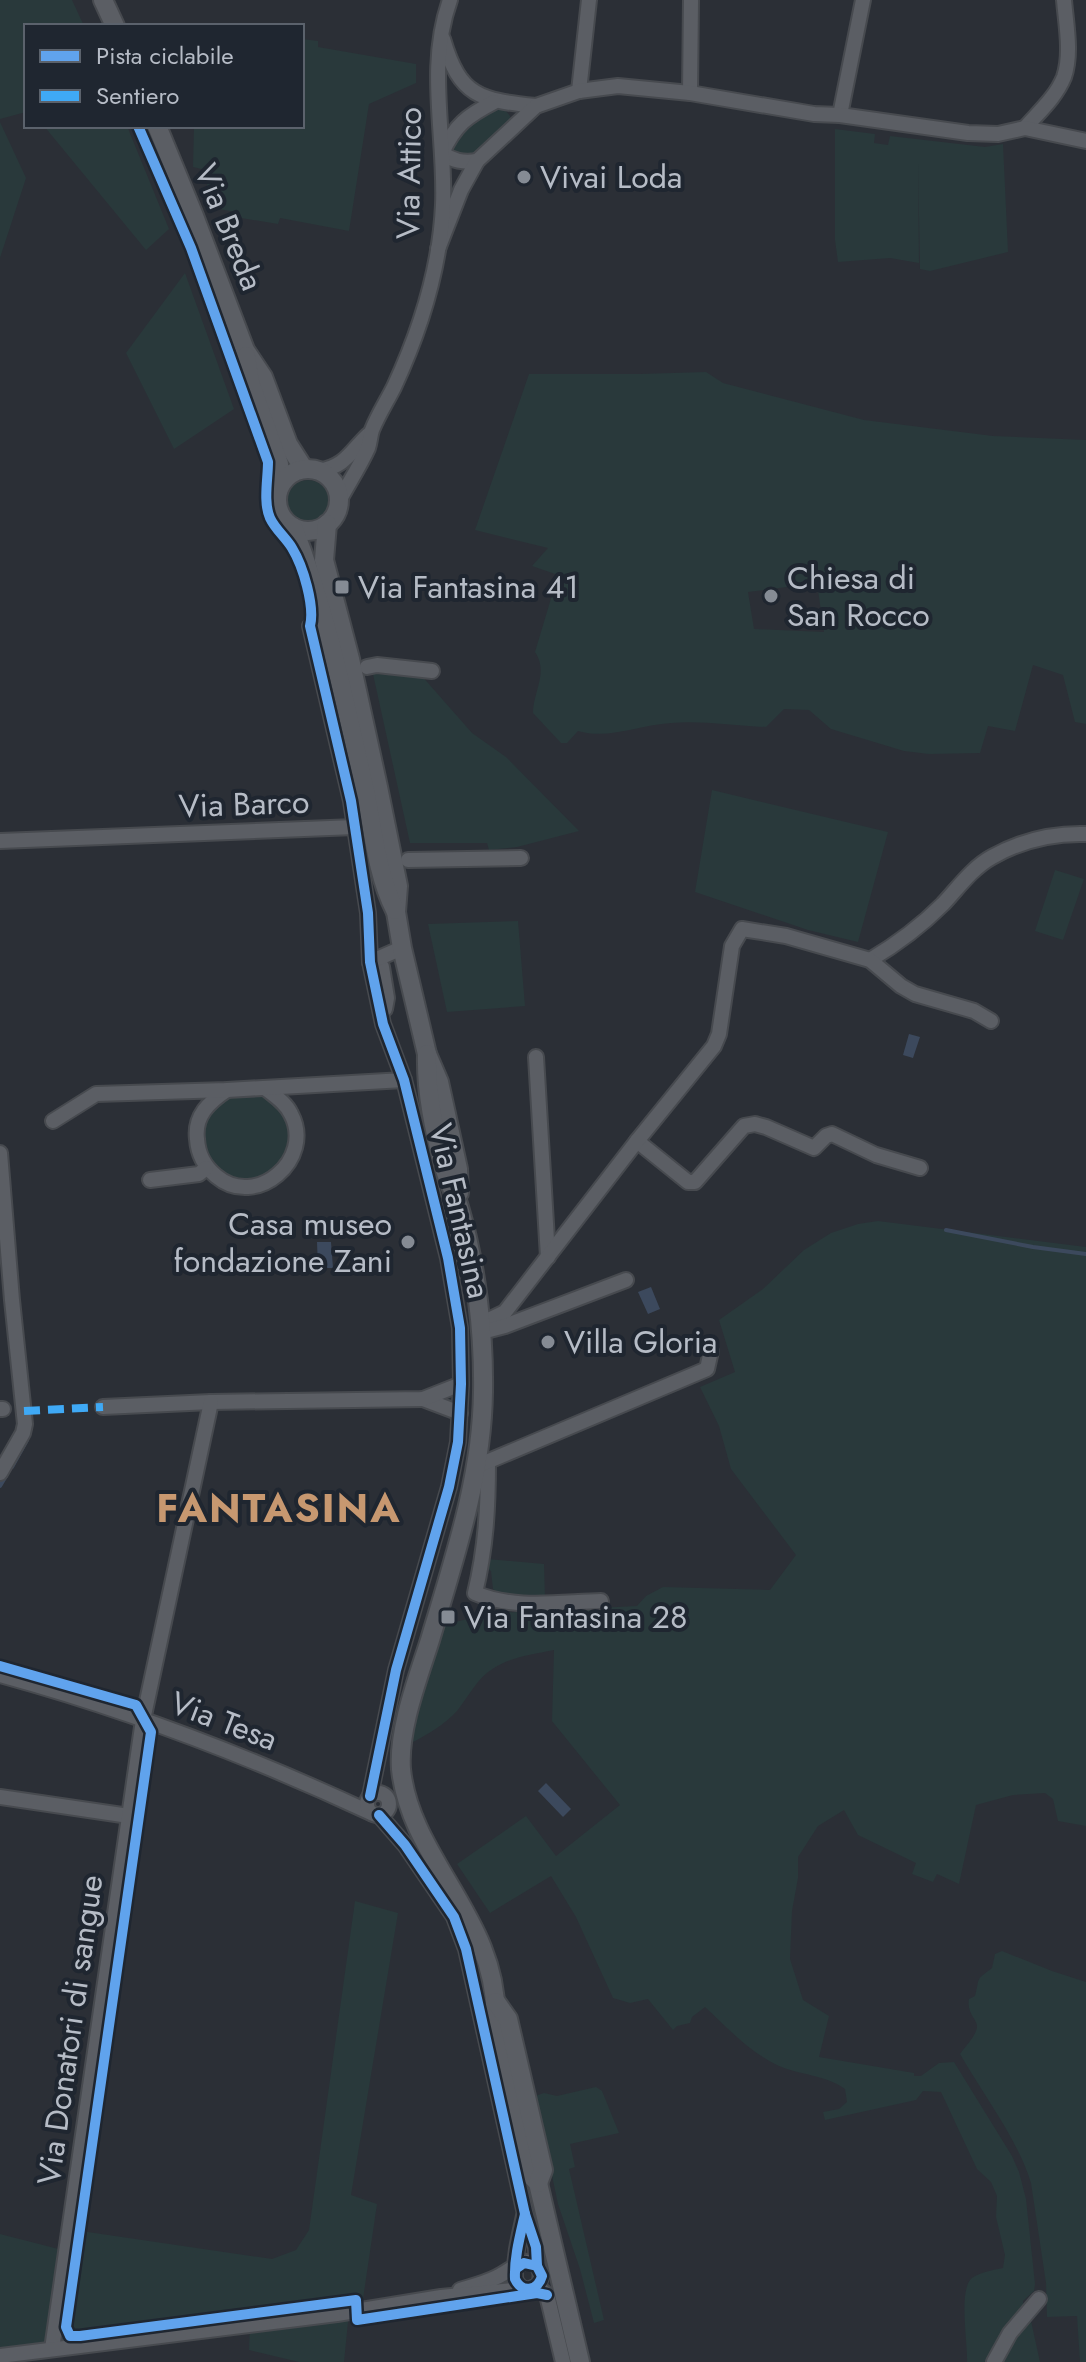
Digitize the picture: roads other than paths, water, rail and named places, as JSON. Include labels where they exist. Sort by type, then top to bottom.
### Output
[{"type":"street","points":[[103,0],[114,24]]},
{"type":"street","name":"Via Attico","points":[[339,501],[369,446],[372,432],[412,344],[429,290],[443,206],[438,71],[441,32],[450,0]]},
{"type":"street","points":[[579,91],[589,0]]},
{"type":"street","points":[[690,93],[691,0]]},
{"type":"street","points":[[840,115],[863,0]]},
{"type":"street","points":[[1025,128],[1053,97],[1065,75],[1067,43],[1064,0]]},
{"type":"street","points":[[441,32],[449,59],[463,82],[480,97],[494,102],[536,106]]},
{"type":"street","points":[[438,249],[461,190],[477,161],[536,106],[579,91],[618,86],[690,93],[814,114],[968,133],[998,134],[1025,128],[1086,141]]},
{"type":"street","points":[[477,161],[466,163],[452,160],[442,153],[451,133],[468,115],[494,102]]},
{"type":"street","name":"Via Breda","points":[[158,128],[245,350],[250,382],[279,464],[277,503],[282,518],[293,527]]},
{"type":"street","name":"Via Breda","points":[[245,350],[263,377],[288,444],[311,470],[330,479],[337,489],[339,501]]},
{"type":"street","name":"Via Attico","points":[[311,470],[333,469],[346,461],[372,432]]},
{"type":"street","points":[[279,488],[292,474],[311,470]]},
{"type":"street","points":[[293,527],[304,531],[327,524],[334,516],[339,501]]},
{"type":"street","name":"Via Fantasina","points":[[327,524],[324,560],[350,659],[398,886],[396,912],[402,948],[427,1054],[439,1082],[458,1169],[459,1207],[482,1328],[482,1464],[409,1708],[401,1768],[414,1819],[475,1929],[486,1961],[496,2002],[495,2021],[529,2173],[538,2183],[544,2265],[561,2282],[576,2362]]},
{"type":"street","name":"Via Fantasina","points":[[293,527],[321,604],[365,790],[384,889],[396,912]]},
{"type":"street","points":[[310,626],[355,827]]},
{"type":"street","points":[[367,667],[377,665],[432,671]]},
{"type":"street","name":"Via Barco","points":[[0,841],[355,827],[368,913],[370,962]]},
{"type":"street","points":[[870,960],[914,931],[974,870],[990,858],[1052,834],[1086,834]]},
{"type":"street","points":[[408,860],[521,858]]},
{"type":"street","points":[[482,1328],[505,1312],[714,1046],[719,1034],[732,946],[742,929],[786,936],[870,960],[915,994],[974,1011],[991,1021]]},
{"type":"street","points":[[370,962],[402,948]]},
{"type":"street","points":[[370,962],[382,967],[386,985],[408,972]]},
{"type":"street","name":"Via Fantasina","points":[[370,962],[383,1024],[404,1080],[448,1258],[460,1328],[461,1384],[458,1442],[449,1487],[396,1670],[378,1755],[377,1804]]},
{"type":"street","name":"Via Fantasina","points":[[383,1024],[386,985]]},
{"type":"street","points":[[536,1057],[548,1257]]},
{"type":"street","points":[[53,1121],[96,1094],[404,1080]]},
{"type":"street","points":[[227,1090],[212,1100],[201,1115],[196,1133],[198,1151],[206,1168],[220,1180],[238,1187],[256,1186],[273,1179],[287,1167],[295,1150],[297,1132],[292,1114],[281,1100],[265,1088]]},
{"type":"street","points":[[637,1141],[688,1182],[695,1182],[744,1126],[755,1124],[814,1148],[832,1134],[876,1155],[920,1168]]},
{"type":"street","points":[[0,1153],[25,1424],[0,1473]]},
{"type":"street","points":[[150,1180],[199,1174],[206,1168]]},
{"type":"street","points":[[482,1328],[505,1326],[626,1280]]},
{"type":"street","points":[[601,1601],[511,1603],[475,1593],[485,1552],[488,1514],[482,1464],[707,1369],[711,1351]]},
{"type":"street","points":[[103,1407],[423,1399],[461,1384]]},
{"type":"street","points":[[423,1399],[460,1413]]},
{"type":"street","name":"Via Donatori di sangue","points":[[52,2349],[143,1720],[211,1402]]},
{"type":"street","name":"Via Tesa","points":[[0,1675],[192,1736],[335,1796],[377,1804]]},
{"type":"street","points":[[0,1797],[129,1816]]},
{"type":"street","points":[[377,1804],[454,1917],[466,1949],[525,2214],[544,2265],[542,2276],[533,2286]]},
{"type":"street","points":[[525,2214],[515,2256],[515,2279],[547,2295],[576,2362]]},
{"type":"street","points":[[441,2297],[494,2279],[524,2263],[544,2265]]},
{"type":"street","points":[[0,2356],[337,2314],[561,2282]]},
{"type":"street","points":[[994,2362],[1010,2333],[1039,2299]]},
{"type":"water","points":[[909,1034],[920,1037],[913,1058],[903,1055]]},
{"type":"water","points":[[317,1242],[331,1242],[333,1268],[318,1268]]},
{"type":"water","points":[[651,1287],[660,1309],[648,1314],[638,1292]]},
{"type":"water","points":[[546,1783],[571,1809],[563,1817],[538,1791]]},
{"type":"waterway","points":[[946,1230],[1086,1254]]},
{"type":"waterway","points":[[12,1467],[27,1440]]},
{"type":"waterway","points":[[0,1486],[6,1476]]},
{"type":"place","name":"Vivai Loda","points":[[524,177]]},
{"type":"place","name":"Via Fantasina 41","points":[[342,587]]},
{"type":"place","name":"Chiesa di San Rocco","points":[[771,596]]},
{"type":"place","name":"Casa museo fondazione Zani","points":[[408,1242]]},
{"type":"place","name":"Villa Gloria","points":[[548,1342]]},
{"type":"place","name":"Via Fantasina 28","points":[[448,1617]]},
{"type":"district","name":"FANTASINA","points":[[279,1508]]}]
